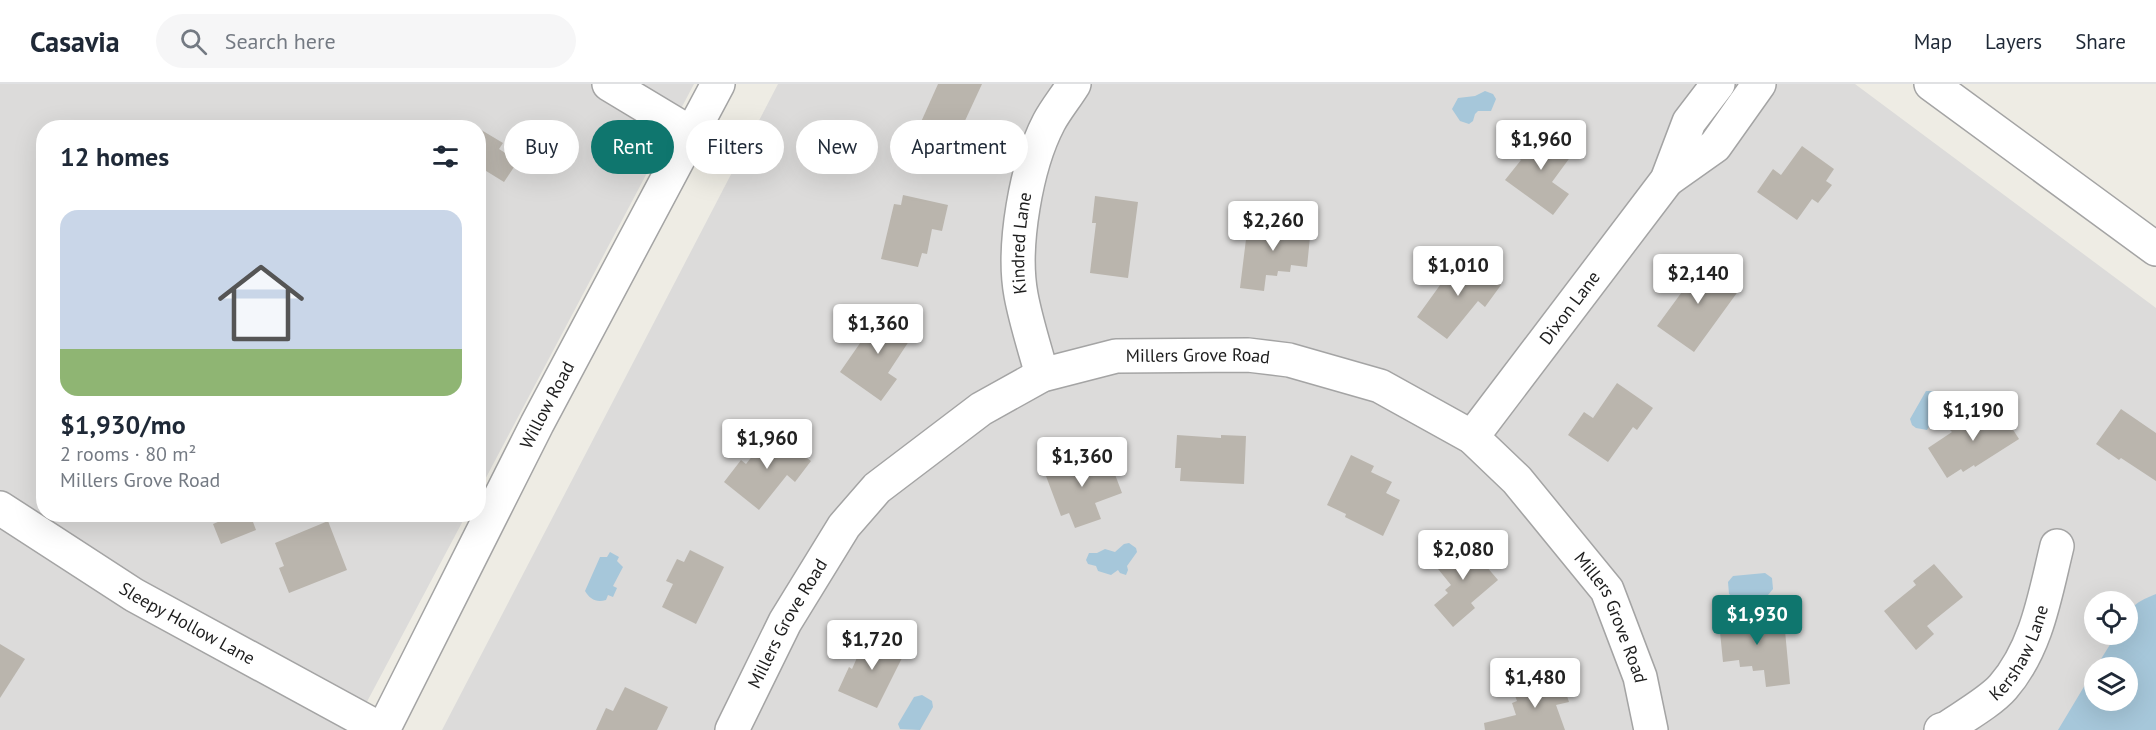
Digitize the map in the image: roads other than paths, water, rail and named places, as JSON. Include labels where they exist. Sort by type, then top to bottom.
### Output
[{"type":"street","points":[[609,84],[686,130]]},
{"type":"street","name":"Willow Road","points":[[699,120],[718,84]]},
{"type":"street","name":"Kindred Lane","points":[[1042,375],[1021,296],[1018,264],[1026,188],[1035,155],[1049,122],[1074,84]]},
{"type":"street","name":"Dixon Lane","points":[[1472,437],[1667,180],[1689,122],[1718,84]]},
{"type":"street","name":"Dixon Lane","points":[[1667,180],[1714,146],[1759,84]]},
{"type":"street","points":[[1931,84],[2156,249]]},
{"type":"street","name":"Willow Road","points":[[383,730],[537,424],[686,145]]},
{"type":"street","name":"Millers Grove Road","points":[[732,730],[785,622],[844,526],[877,488],[981,409],[1042,375],[1116,356],[1248,355],[1289,360],[1380,386],[1472,437],[1517,480],[1607,590],[1640,677],[1651,730]]},
{"type":"street","name":"Sleepy Hollow Lane","points":[[0,508],[134,595],[383,730]]},
{"type":"street","name":"Kershaw Lane","points":[[1941,730],[2002,688],[2025,655],[2037,625],[2057,546]]},
{"type":"water","points":[[1485,91],[1493,94],[1496,99],[1491,111],[1478,111],[1469,124],[1460,121],[1452,109],[1458,98],[1475,96]]},
{"type":"water","points":[[1926,391],[1940,391],[1947,406],[1946,409],[1936,414],[1927,430],[1916,428],[1910,419]]},
{"type":"water","points":[[1129,543],[1136,548],[1137,552],[1127,566],[1126,575],[1118,570],[1111,575],[1098,571],[1096,566],[1088,564],[1086,560],[1089,553],[1097,553],[1105,549],[1115,552],[1124,544]]},
{"type":"water","points":[[610,552],[619,557],[617,561],[623,567],[613,586],[617,588],[613,597],[608,595],[606,600],[596,601],[585,591],[600,557],[607,557]]},
{"type":"water","points":[[1765,573],[1772,578],[1773,589],[1768,595],[1736,599],[1729,594],[1728,582],[1733,576]]},
{"type":"water","points":[[2156,594],[2156,730],[2058,730],[2084,687],[2084,711],[2138,711],[2138,657],[2102,657],[2110,645],[2138,645],[2138,603]]},
{"type":"water","points":[[922,695],[932,701],[933,707],[920,730],[900,729],[898,724],[914,697]]}]
